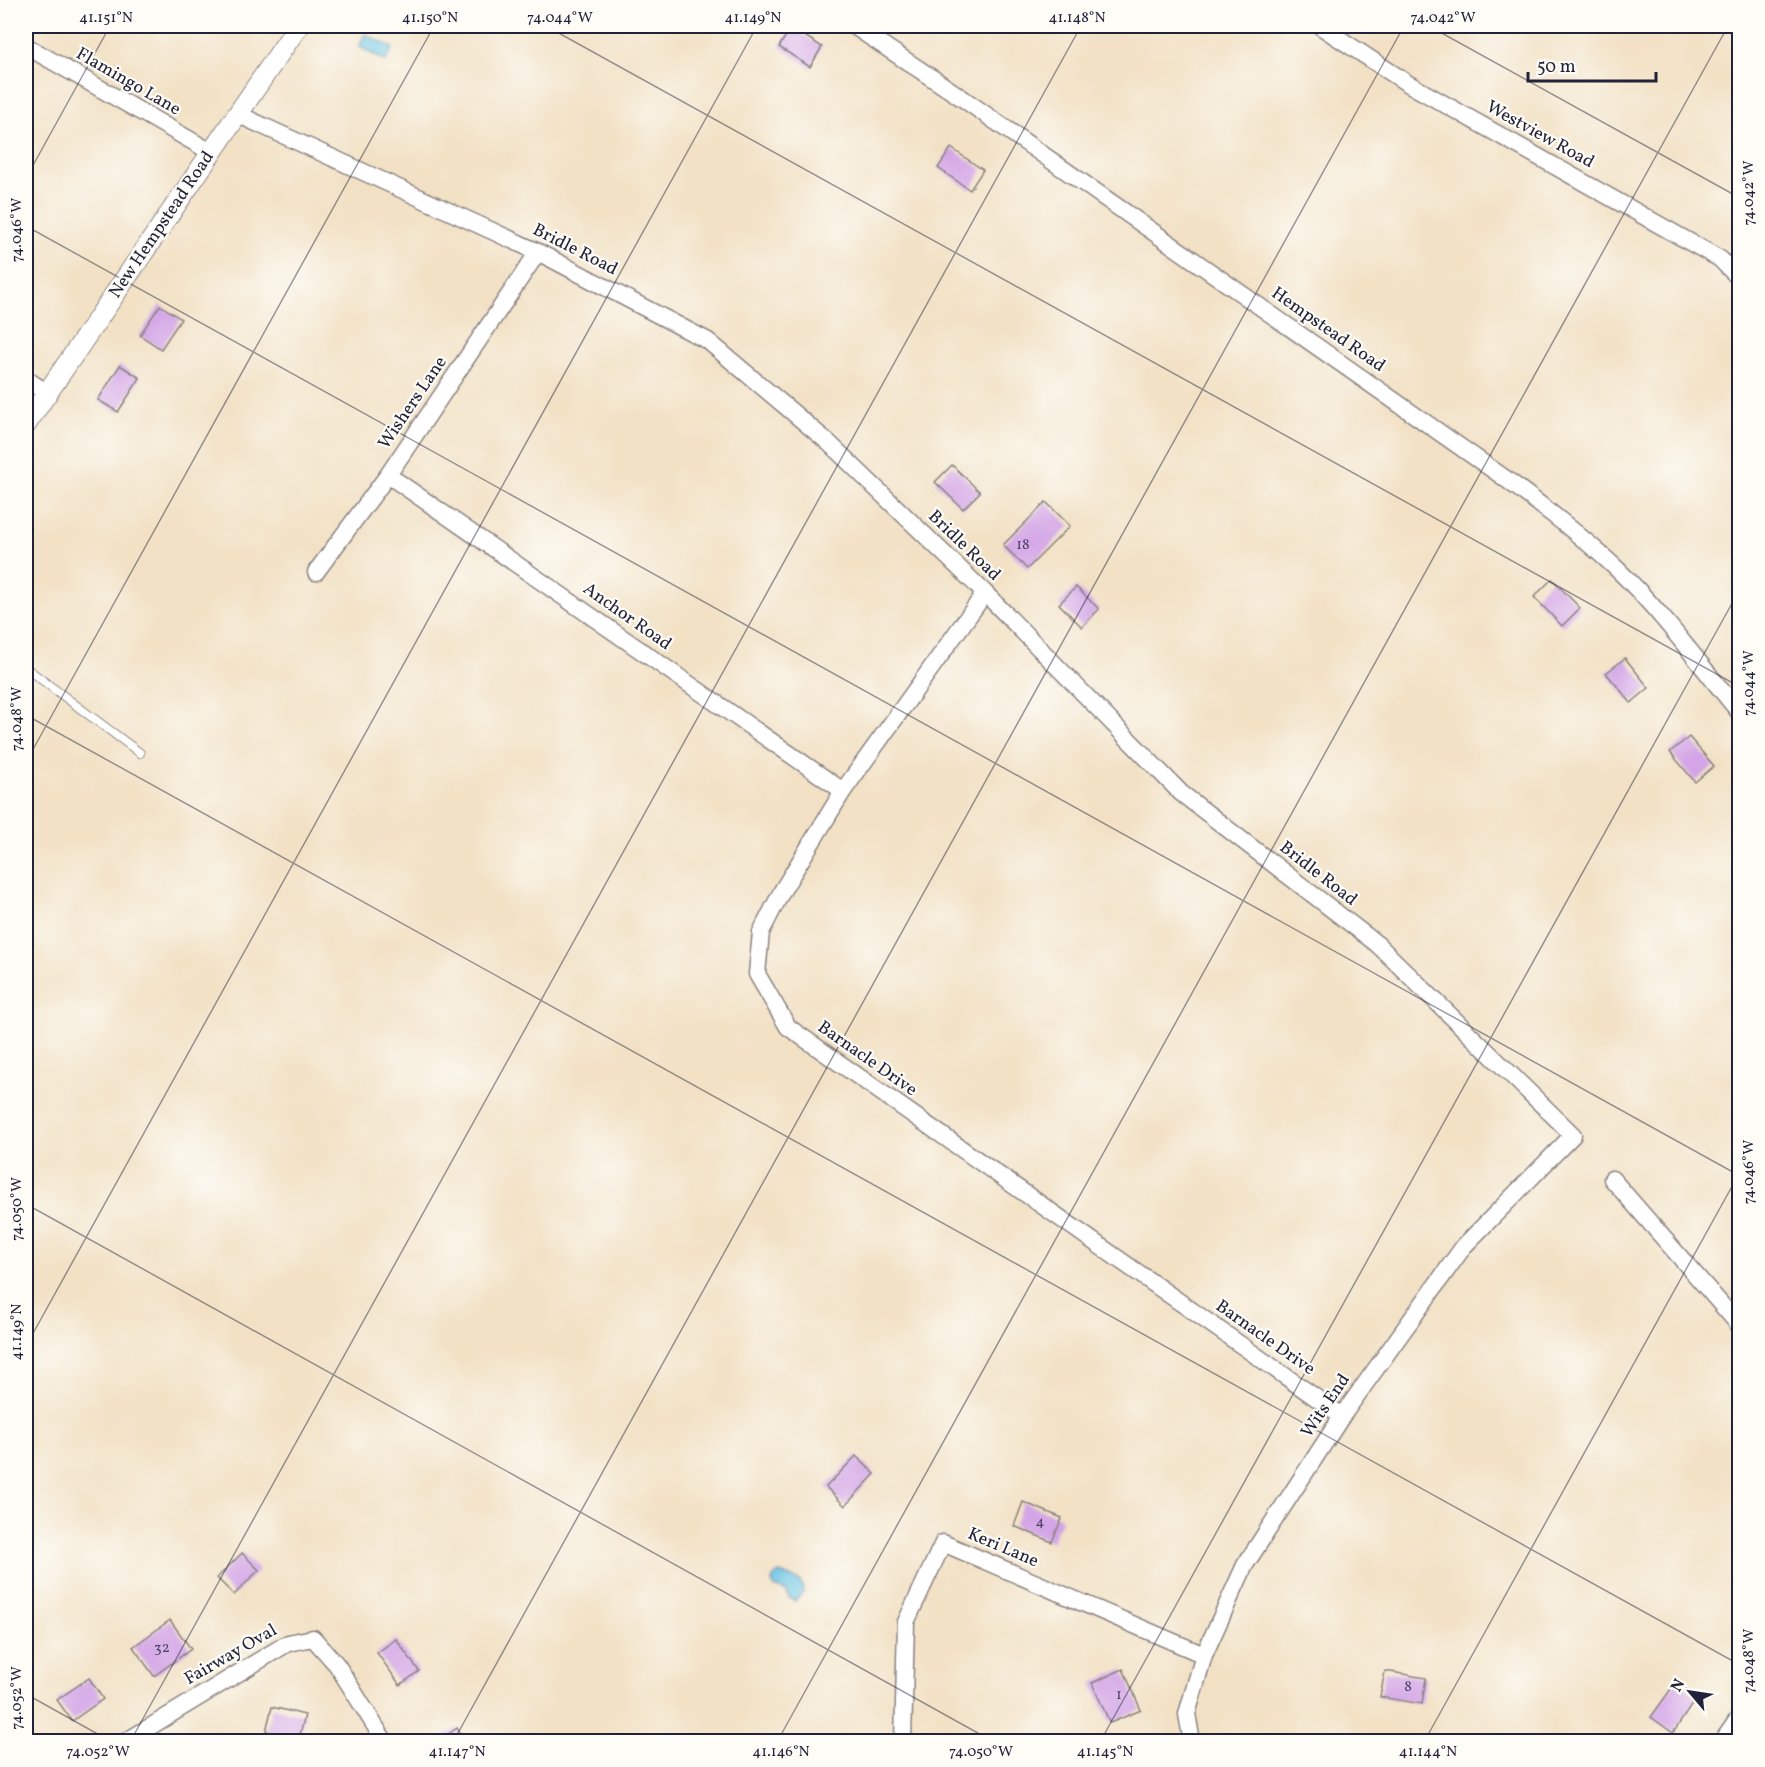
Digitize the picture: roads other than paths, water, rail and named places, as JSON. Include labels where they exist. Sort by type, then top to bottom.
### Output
[{"type":"street","name":"New Hempstead Road","points":[[26,424],[298,26]]},
{"type":"street","name":"Hempstead Road","points":[[854,26],[1487,465],[1568,525],[1618,570],[1671,629],[1740,713]]},
{"type":"street","name":"Westview Road","points":[[1320,26],[1407,83],[1720,259],[1740,279]]},
{"type":"street","name":"Flamingo Lane","points":[[26,46],[211,152]]},
{"type":"street","name":"Bridle Road","points":[[237,114],[538,252],[708,341],[829,443],[985,592],[1181,794],[1377,944],[1573,1135]]},
{"type":"street","name":"Wishers Lane","points":[[316,572],[388,476],[538,252]]},
{"type":"street","points":[[26,379],[47,393]]},
{"type":"street","name":"Anchor Road","points":[[388,476],[843,791]]},
{"type":"street","name":"Barnacle Drive","points":[[985,592],[843,791],[782,891],[761,932],[757,974],[788,1027],[1342,1416]]},
{"type":"street","name":"Wits End","points":[[1192,1742],[1187,1714],[1204,1655],[1245,1565],[1342,1416],[1464,1246],[1573,1135]]},
{"type":"street","points":[[1611,1179],[1740,1326]]},
{"type":"street","name":"Keri Lane","points":[[903,1742],[906,1622],[943,1544],[1204,1655]]},
{"type":"street","name":"Fairway Oval","points":[[125,1742],[288,1642],[313,1638],[337,1665],[385,1742]]},
{"type":"street","points":[[1722,1742],[1740,1716]]},
{"type":"lane","points":[[26,668],[140,753]]},
{"type":"water","points":[[365,34],[393,48],[386,61],[359,47]]},
{"type":"water","points":[[780,1573],[800,1581],[804,1592],[795,1601],[789,1598],[787,1592],[774,1587],[772,1581],[775,1575]]}]
